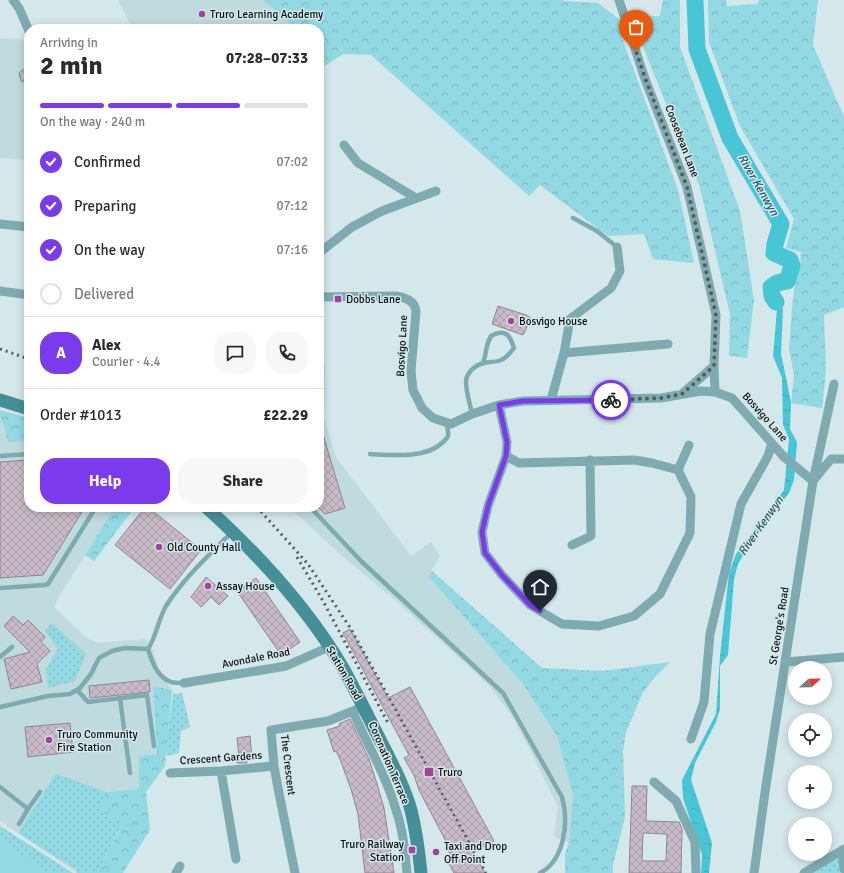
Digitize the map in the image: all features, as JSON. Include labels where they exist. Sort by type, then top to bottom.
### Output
[{"type":"street","points":[[13,0],[19,8],[26,24]]},
{"type":"street","name":"Coosebean Lane","points":[[619,0],[645,78],[687,187],[716,315],[714,366],[715,392]]},
{"type":"street","points":[[344,146],[358,163],[416,198]]},
{"type":"street","points":[[324,249],[352,227],[382,211],[436,191]]},
{"type":"street","points":[[0,224],[24,226]]},
{"type":"street","points":[[551,400],[564,353],[570,319],[611,288],[620,271],[617,247]]},
{"type":"street","points":[[0,292],[24,294]]},
{"type":"street","name":"Bosvigo Lane","points":[[324,297],[396,296],[405,298],[412,302],[416,311],[411,371],[413,390],[422,408],[433,418],[447,424],[451,424],[472,414],[499,405],[523,401],[661,398],[701,391],[715,392],[732,398],[784,456],[813,481]]},
{"type":"street","points":[[564,353],[668,344]]},
{"type":"street","points":[[682,394],[714,366]]},
{"type":"street","name":"St George's Road","points":[[754,873],[813,481],[834,384]]},
{"type":"street","points":[[0,400],[24,407]]},
{"type":"street","points":[[499,405],[507,442],[506,456],[488,506],[482,532],[485,553],[502,575],[530,605],[562,624],[599,626],[634,616],[660,594],[690,533],[691,497],[678,470],[652,462],[634,460],[519,463],[506,456]]},
{"type":"street","points":[[691,739],[704,702],[710,634],[741,504],[768,456],[772,443]]},
{"type":"street","points":[[678,470],[689,445]]},
{"type":"street","points":[[813,481],[831,459],[844,459]]},
{"type":"street","points":[[572,545],[591,536],[590,460]]},
{"type":"street","name":"Station Road","points":[[211,512],[262,560],[293,597],[330,647],[343,669],[358,709],[392,764],[408,801],[415,830],[421,873]]},
{"type":"street","name":"Avondale Road","points":[[184,683],[286,666],[330,647]]},
{"type":"street","points":[[786,662],[844,656]]},
{"type":"street","name":"The Crescent","points":[[295,873],[274,766],[271,730],[328,721],[358,709]]},
{"type":"street","name":"Coronation Terrace","points":[[358,709],[396,808],[401,828],[407,873]]},
{"type":"street","name":"Crescent Gardens","points":[[170,773],[221,771],[274,766]]},
{"type":"street","points":[[221,771],[236,859]]},
{"type":"street","points":[[654,782],[676,801],[696,842],[696,873]]},
{"type":"street","points":[[804,873],[843,849],[844,869]]},
{"type":"lane","points":[[573,218],[597,231],[617,247]]},
{"type":"lane","points":[[472,414],[466,384],[467,377],[471,370],[483,363],[503,359],[510,353],[514,348],[510,336],[500,332],[491,336],[486,345],[486,357],[483,363]]},
{"type":"lane","points":[[370,454],[399,455],[428,451],[439,446],[448,436],[447,424]]},
{"type":"lane","points":[[0,456],[24,454]]},
{"type":"lane","points":[[1,588],[48,584],[93,512]]},
{"type":"lane","points":[[315,512],[362,562],[503,693],[562,797],[566,812],[560,849],[552,864],[540,873]]},
{"type":"lane","points":[[148,649],[154,640],[165,608],[178,588],[232,531]]},
{"type":"lane","points":[[0,657],[12,647]]},
{"type":"lane","points":[[0,701],[1,707],[48,696],[70,694],[80,688],[91,674],[99,658],[112,650],[125,648],[148,649]]},
{"type":"lane","points":[[148,649],[159,674],[170,682],[184,683]]},
{"type":"lane","points":[[77,690],[88,702],[147,695],[154,746]]},
{"type":"lane","points":[[120,698],[130,774]]},
{"type":"lane","points":[[0,787],[28,809]]},
{"type":"lane","points":[[19,824],[40,792]]},
{"type":"shaded area","name":"Truro Learning Academy","points":[[118,0],[263,0],[290,24],[130,24]]},
{"type":"shaded area","points":[[0,38],[24,40],[24,160],[0,158]]},
{"type":"shaded area","points":[[0,416],[5,428],[8,442],[24,441],[24,512],[112,512],[54,607],[88,639],[98,643],[145,639],[153,650],[159,671],[172,690],[153,686],[157,754],[139,756],[139,789],[107,792],[76,872],[0,821]]},
{"type":"shaded area","points":[[324,418],[336,457],[411,556],[431,542],[440,556],[428,576],[523,684],[557,736],[573,795],[569,843],[554,837],[558,807],[514,720],[489,686],[394,599],[340,554],[294,512],[324,512]]},
{"type":"green space","points":[[263,0],[563,0],[598,3],[619,19],[622,38],[678,190],[694,263],[653,259],[644,234],[608,236],[540,185],[529,196],[371,55],[344,54],[324,66],[324,24],[290,24]]},
{"type":"green space","points":[[663,0],[680,0],[680,47],[740,211],[754,300],[747,358],[729,356],[730,314],[700,188],[631,17],[660,16]]},
{"type":"green space","points":[[708,0],[726,0],[727,6],[758,4],[759,0],[818,0],[813,45],[844,117],[844,307],[824,315],[826,370],[822,408],[791,403],[794,375],[789,349],[792,307],[795,283],[800,268],[801,252],[786,248],[794,219],[740,126],[709,42]]},
{"type":"green space","points":[[324,363],[325,366],[324,416]]},
{"type":"green space","points":[[0,410],[24,417],[24,441],[8,442],[5,428],[0,416]]},
{"type":"green space","points":[[112,512],[131,512],[94,561],[85,555]]},
{"type":"green space","points":[[432,571],[542,668],[603,671],[670,662],[653,679],[642,694],[626,732],[623,751],[625,817],[613,865],[613,873],[565,873],[565,854],[569,843],[573,795],[557,736],[523,684],[428,576]]},
{"type":"green space","points":[[52,623],[86,654],[75,681],[48,688],[46,669],[58,649],[45,631]]},
{"type":"green space","points":[[153,686],[172,690],[165,766],[146,792],[150,830],[123,873],[97,873],[123,824],[100,810],[107,792],[139,789],[139,756],[157,754]]},
{"type":"green space","points":[[182,693],[190,727],[181,731],[179,753],[167,756],[166,747],[173,694]]},
{"type":"green space","points":[[56,774],[107,792],[100,810],[123,823],[97,873],[77,873],[77,868],[72,867],[18,833]]},
{"type":"green space","points":[[0,826],[73,873],[0,873]]},
{"type":"green space","points":[[0,838],[46,873],[0,873]]},
{"type":"green space","points":[[840,854],[842,873],[808,873],[828,861],[832,861],[832,859]]},
{"type":"water","points":[[777,283],[775,291],[783,309],[781,354],[791,403],[790,429],[797,442],[794,480],[789,493],[750,544],[738,564],[734,579],[728,655],[720,666],[720,709],[716,722],[695,763],[691,780],[712,843],[709,873],[701,873],[702,855],[683,798],[682,780],[716,714],[720,656],[729,573],[736,554],[784,490],[789,439],[783,425],[782,378],[773,356],[777,309],[770,296],[772,286]]},
{"type":"building","points":[[24,69],[24,82],[21,81],[19,73]]},
{"type":"building","name":"Bosvigo House","points":[[498,306],[531,318],[523,335],[492,324]]},
{"type":"building","points":[[324,438],[345,508],[325,514],[323,512]]},
{"type":"building","points":[[24,460],[24,512],[82,512],[43,575],[0,578],[0,462]]},
{"type":"building","name":"Old County Hall","points":[[141,512],[154,512],[201,550],[170,589],[115,545]]},
{"type":"building","name":"Assay House","points":[[206,577],[228,596],[219,605],[211,597],[201,607],[191,597]]},
{"type":"building","points":[[256,578],[300,642],[281,655],[237,591]]},
{"type":"building","points":[[13,616],[23,625],[28,620],[45,637],[41,642],[50,651],[37,664],[42,682],[11,689],[4,659],[30,652],[4,626]]},
{"type":"building","points":[[350,629],[388,698],[410,687],[494,841],[473,852],[485,873],[454,873],[447,860],[452,857],[448,850],[450,849],[419,790],[414,775],[404,758],[409,755],[343,633]]},
{"type":"building","points":[[149,680],[150,692],[90,698],[89,686]]},
{"type":"building","points":[[350,719],[369,759],[384,808],[394,873],[365,873],[358,814],[340,759],[336,751],[334,752],[327,730],[340,726],[339,724]]},
{"type":"building","name":"Truro Community Fire Station","points":[[70,723],[73,752],[28,757],[25,727]]},
{"type":"building","points":[[250,736],[252,758],[246,758],[247,763],[237,763],[236,756],[239,756],[237,738]]},
{"type":"building","points":[[632,786],[647,786],[646,821],[679,822],[682,829],[681,873],[629,873]],"holes":[[[643,833],[667,834],[666,861],[642,861]]]},
{"type":"waterway","name":"River Kenwyn","points":[[695,0],[697,49],[730,138],[781,224],[774,253],[790,260],[792,266],[787,281],[777,283],[771,287],[772,296],[776,302]]},
{"type":"railway","points":[[0,349],[24,357]]},
{"type":"railway","points":[[261,512],[308,564],[351,629],[486,873]]},
{"type":"railway","points":[[297,557],[323,601],[388,723]]},
{"type":"way so far","points":[[611,400],[661,398],[682,394],[714,366],[716,315],[687,187],[636,51]]},
{"type":"place","name":"Truro Learning Academy","points":[[202,14]]},
{"type":"place","name":"Dobbs Lane","points":[[338,299]]},
{"type":"place","name":"Bosvigo House","points":[[511,321]]},
{"type":"place","name":"Old County Hall","points":[[159,547]]},
{"type":"place","name":"Assay House","points":[[208,586]]},
{"type":"place","name":"Truro Community Fire Station","points":[[49,740]]},
{"type":"place","name":"Truro","points":[[429,772]]},
{"type":"place","name":"Truro Railway Station","points":[[412,850]]},
{"type":"place","name":"Taxi and Drop Off Point","points":[[436,852]]},
{"type":"route","points":[[540,611],[530,605],[502,575],[485,553],[482,532],[488,506],[506,456],[507,442],[499,405],[523,401],[611,400]]}]
